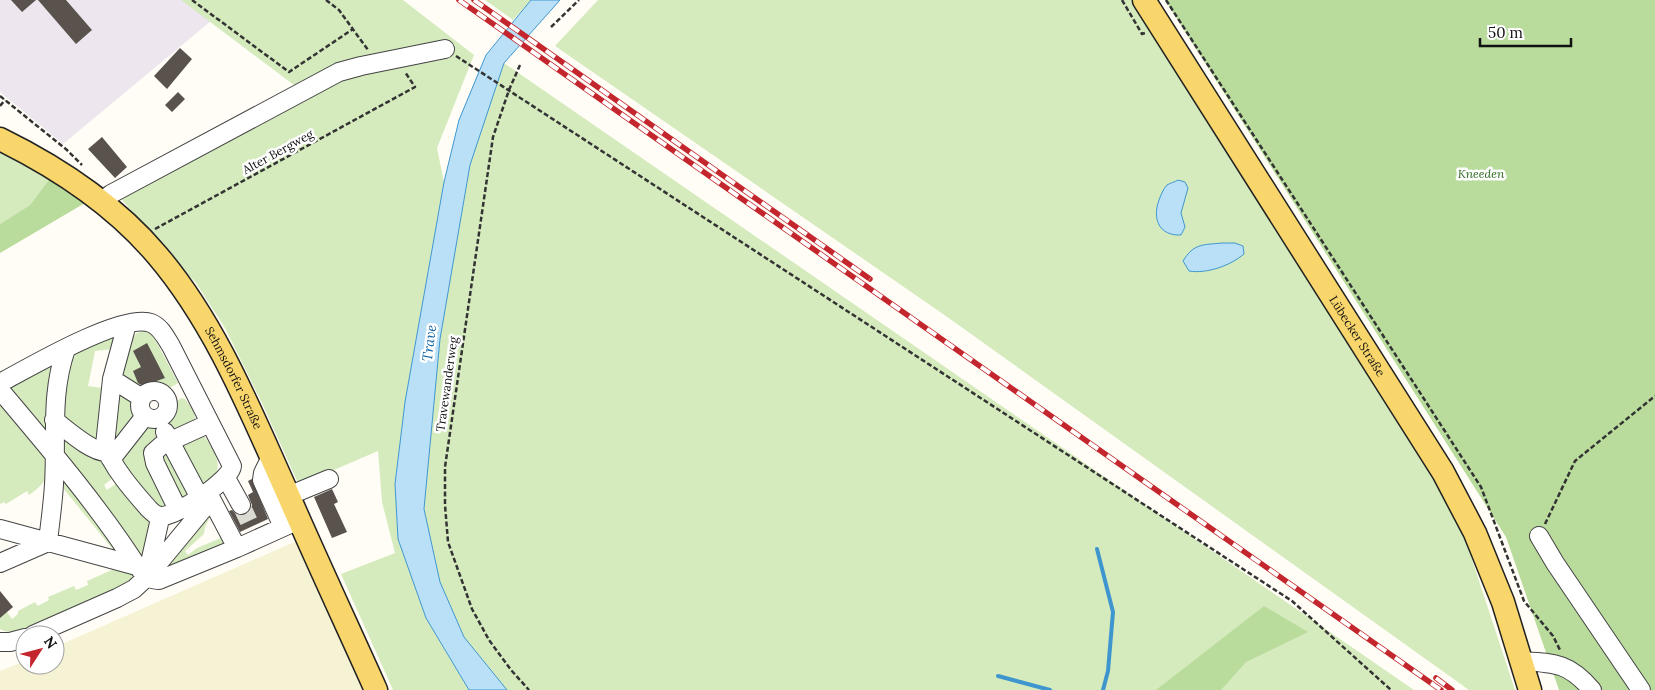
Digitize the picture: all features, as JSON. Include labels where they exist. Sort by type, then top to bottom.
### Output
[{"type":"main road","name":"Lübecker Straße","points":[[1144,0],[1443,472],[1475,533],[1503,602],[1530,690]]},
{"type":"main road","name":"Sehmsdorfer Straße","points":[[0,139],[62,172],[102,201],[157,254],[184,290],[221,353],[271,457],[288,496],[291,524],[376,690]]},
{"type":"lane","points":[[102,201],[111,194],[339,72],[445,48]]},
{"type":"lane","points":[[0,383],[107,330],[128,324],[146,322],[159,328],[171,346],[232,466],[226,478],[204,495],[165,516],[154,513],[142,502],[108,455],[105,439],[112,379],[128,324]]},
{"type":"lane","points":[[48,542],[54,484],[54,420],[58,376],[66,349]]},
{"type":"lane","points":[[112,379],[142,398]]},
{"type":"lane","points":[[167,398],[191,386]]},
{"type":"lane","points":[[0,390],[124,545],[142,572]]},
{"type":"lane","points":[[54,420],[93,448],[108,455],[116,453],[152,417],[167,412],[167,398],[161,392],[152,390],[145,394],[142,398],[140,409],[152,417],[170,441],[237,548]]},
{"type":"lane","points":[[178,510],[154,463],[153,456],[155,450],[210,423]]},
{"type":"lane","points":[[0,529],[142,572],[153,580],[165,578],[237,548],[254,532],[291,524],[262,480],[263,473],[271,457]]},
{"type":"lane","points":[[226,478],[241,505]]},
{"type":"lane","points":[[288,496],[329,479]]},
{"type":"lane","points":[[142,572],[204,508],[204,495]]},
{"type":"lane","points":[[56,625],[128,593],[150,559],[159,523]]},
{"type":"lane","points":[[1539,536],[1555,563],[1641,690]]},
{"type":"lane","points":[[0,562],[48,542]]},
{"type":"lane","points":[[0,642],[15,641]]},
{"type":"lane","points":[[1522,661],[1564,666],[1573,671],[1592,690]]},
{"type":"path","points":[[192,0],[289,72],[353,29]]},
{"type":"path","points":[[326,0],[339,10],[378,63]]},
{"type":"path","points":[[551,27],[579,0]]},
{"type":"path","name":"Alter Bergweg","points":[[150,233],[415,88],[397,59]]},
{"type":"path","name":"Travewanderweg","points":[[520,65],[492,137],[444,467],[448,542],[472,608],[489,640],[511,670],[529,690]]},
{"type":"path","points":[[470,67],[501,84],[1292,601],[1390,690]]},
{"type":"path","points":[[0,96],[67,150],[86,169]]},
{"type":"path","points":[[0,106],[5,100]]},
{"type":"path","points":[[1539,536],[1575,462],[1655,396]]},
{"type":"shaded area","points":[[0,0],[181,0],[211,21],[63,144],[0,92]]},
{"type":"shaded area","points":[[299,540],[365,690],[0,690],[0,671],[15,665],[15,675],[65,675],[65,643]]},
{"type":"green space","points":[[181,0],[403,0],[474,55],[437,148],[444,182],[405,402],[395,484],[426,618],[469,690],[393,690],[341,574],[395,553],[382,502],[378,451],[299,485],[225,328],[196,283],[118,195],[306,94]]},
{"type":"green space","points":[[485,0],[531,0],[513,20]]},
{"type":"green space","points":[[598,0],[1131,0],[1459,520],[1515,690],[1469,690],[943,314],[555,46]]},
{"type":"green space","name":"Kneeden","points":[[1165,0],[1655,0],[1655,690],[1559,690],[1506,537]]},
{"type":"green space","points":[[504,63],[1414,690],[507,690],[464,637],[440,582],[424,509],[440,339],[470,165]]},
{"type":"green space","points":[[0,147],[51,177],[30,205],[0,224]]},
{"type":"green space","points":[[51,177],[85,203],[0,253],[0,224],[30,205]]},
{"type":"green space","points":[[145,331],[150,333],[155,339],[178,383],[166,390],[151,387],[142,391],[132,386],[120,373],[130,341],[137,333]]},
{"type":"green space","points":[[110,335],[118,340],[114,349],[95,351],[88,386],[102,388],[99,445],[67,424],[59,410],[71,355]]},
{"type":"green space","points":[[53,361],[48,442],[5,392],[16,378]]},
{"type":"green space","points":[[118,392],[135,402],[138,412],[115,443],[110,438]]},
{"type":"green space","points":[[0,394],[48,455],[45,478],[40,486],[29,495],[27,491],[6,504],[4,502],[0,504]]},
{"type":"green space","points":[[181,398],[185,399],[194,411],[195,419],[179,428],[173,428],[169,423],[176,402]]},
{"type":"green space","points":[[149,425],[154,426],[158,430],[168,508],[158,509],[120,460]]},
{"type":"green space","points":[[60,433],[105,462],[113,478],[104,485],[107,490],[117,483],[135,507],[139,505],[151,521],[142,560],[65,463]]},
{"type":"green space","points":[[203,434],[215,453],[218,464],[214,475],[202,483],[181,446]]},
{"type":"green space","points":[[167,453],[188,490],[189,497],[182,500],[160,457],[162,454]]},
{"type":"green space","points":[[68,480],[118,552],[115,552],[63,488],[63,483]]},
{"type":"green space","points":[[208,511],[212,513],[205,527],[204,534],[185,551],[188,555],[197,548],[223,537],[227,544],[163,572],[162,568]]},
{"type":"green space","points":[[114,569],[128,571],[134,577],[113,591],[55,618],[36,625],[15,625],[15,631],[0,629],[0,611],[3,615],[7,612],[12,619],[18,614],[18,611],[35,602],[38,606],[49,600],[48,597],[74,586],[76,590],[88,585],[87,581]]},
{"type":"green space","points":[[1264,606],[1308,632],[1246,662],[1221,690],[1156,690]]},
{"type":"water","name":"Trave","points":[[531,0],[560,0],[504,63],[470,165],[440,339],[424,509],[440,582],[464,637],[507,690],[469,690],[426,618],[398,539],[395,484],[405,402],[444,182],[459,120],[486,55]]},
{"type":"water","points":[[1178,180],[1185,182],[1188,188],[1181,213],[1185,227],[1181,235],[1173,235],[1167,233],[1159,225],[1156,214],[1164,188]]},
{"type":"water","points":[[1235,243],[1243,246],[1244,254],[1218,268],[1196,272],[1189,271],[1183,261],[1191,251],[1200,246]]},
{"type":"building","points":[[11,0],[36,0],[22,12]]},
{"type":"building","points":[[38,0],[66,0],[92,30],[76,44]]},
{"type":"building","points":[[180,48],[192,59],[167,89],[154,76]]},
{"type":"building","points":[[178,92],[185,99],[172,112],[165,105]]},
{"type":"building","points":[[102,137],[127,167],[115,178],[88,149]]},
{"type":"building","points":[[147,343],[165,378],[143,386],[138,383],[133,371],[141,367],[133,351]]},
{"type":"building","points":[[252,479],[268,519],[240,532],[229,511],[232,510],[241,516],[250,511],[252,505],[248,495],[253,492],[248,481]]},
{"type":"building","points":[[332,489],[338,502],[334,504],[347,532],[332,538],[314,497]]},
{"type":"building","points":[[0,591],[13,607],[0,618]]},
{"type":"waterway","points":[[1097,549],[1113,612],[1108,671],[1103,690]]},
{"type":"waterway","points":[[998,676],[1050,690]]},
{"type":"tunnel","points":[[241,505],[251,526]]},
{"type":"railway","points":[[459,0],[1441,690]]},
{"type":"railway","points":[[474,0],[870,279]]},
{"type":"railway","points":[[1436,678],[1452,690]]}]
